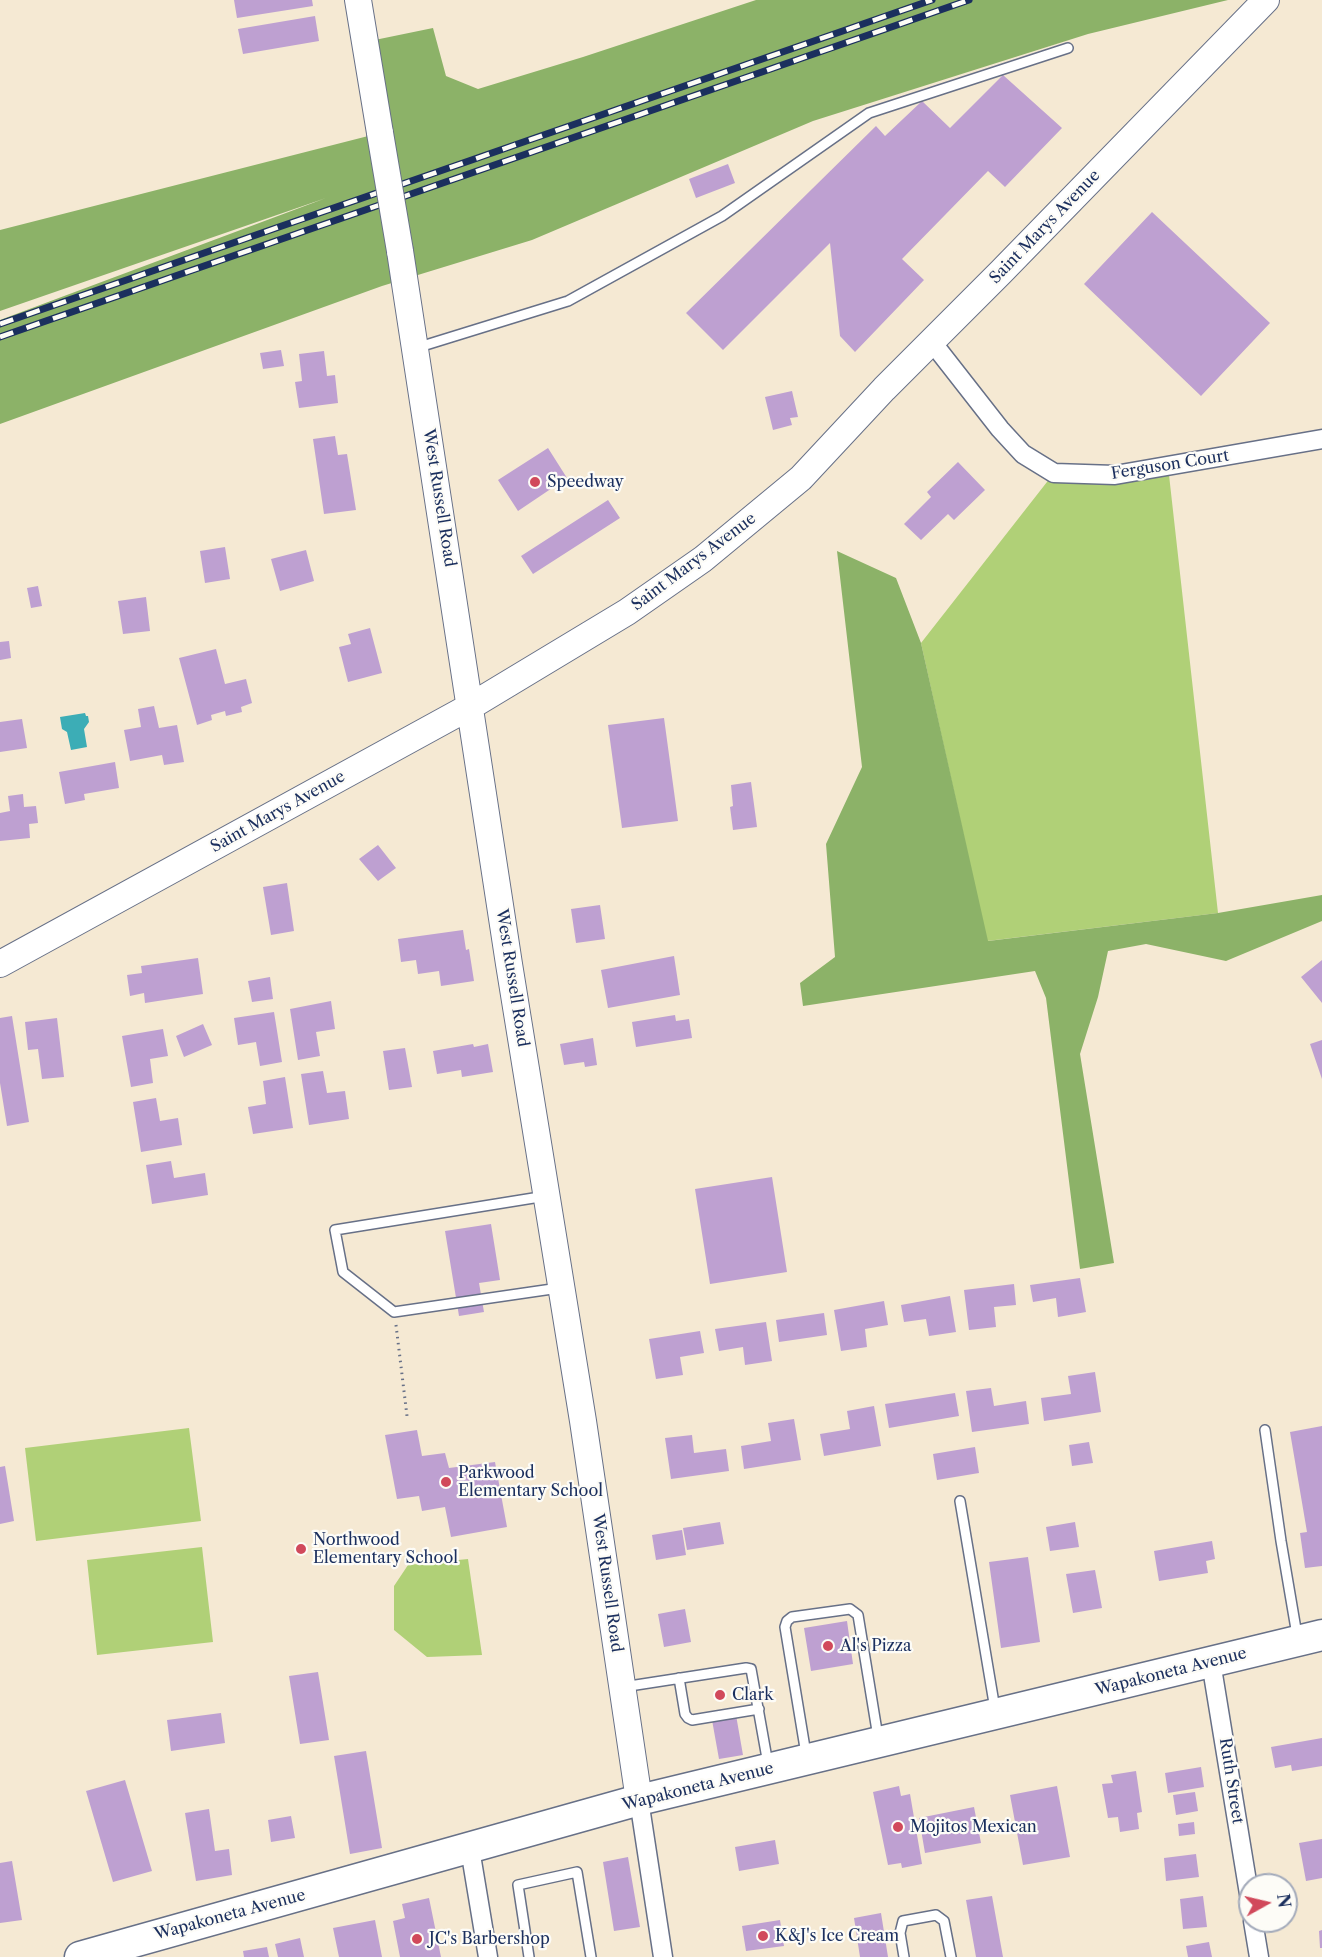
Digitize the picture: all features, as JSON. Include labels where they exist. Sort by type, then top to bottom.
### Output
[{"type":"main road","name":"West Russell Road","points":[[358,0],[416,348],[639,1800]]},
{"type":"main road","name":"Saint Marys Avenue","points":[[0,964],[471,706],[627,612],[703,560],[801,478],[884,389],[1266,0]]},
{"type":"main road","name":"Wapakoneta Avenue","points":[[80,1957],[639,1800],[1310,1638]]},
{"type":"street","name":"Ferguson Court","points":[[932,342],[1000,429],[1023,454],[1054,473],[1115,475],[1322,439]]},
{"type":"street","name":"Ruth Street","points":[[1211,1662],[1246,1873]]},
{"type":"street","name":"West Russell Road","points":[[639,1800],[663,1957]]},
{"type":"street","points":[[470,1849],[488,1957]]},
{"type":"street","points":[[1255,1933],[1259,1957]]},
{"type":"lane","points":[[416,348],[568,301],[722,216],[868,113],[1068,48]]},
{"type":"lane","points":[[548,1196],[335,1230],[343,1272],[394,1312],[562,1287]]},
{"type":"lane","points":[[1265,1430],[1281,1541],[1310,1638]]},
{"type":"lane","points":[[960,1501],[996,1714]]},
{"type":"lane","points":[[806,1760],[785,1627],[787,1621],[792,1617],[850,1609],[858,1615],[879,1742]]},
{"type":"lane","points":[[622,1688],[751,1669],[768,1769]]},
{"type":"lane","points":[[679,1678],[685,1714],[692,1720],[759,1709]]},
{"type":"lane","points":[[529,1957],[518,1886],[577,1872],[591,1957]]},
{"type":"lane","points":[[904,1957],[900,1933],[903,1921],[936,1915],[944,1921],[951,1957]]},
{"type":"path","points":[[394,1312],[407,1416]]},
{"type":"green space","points":[[756,0],[1228,0],[1088,34],[813,121],[532,240],[382,286],[0,424],[0,320],[326,198],[0,311],[0,230],[380,133],[365,42],[433,28],[446,76],[478,89]]},
{"type":"green space","points":[[1168,466],[1218,913],[987,941],[921,643],[1054,473]]},
{"type":"green space","points":[[837,551],[896,578],[921,643],[988,941],[1218,913],[1322,895],[1322,921],[1226,961],[1146,944],[1108,951],[1098,997],[1080,1054],[1114,1263],[1080,1269],[1046,998],[1035,971],[803,1006],[800,983],[835,957],[826,844],[862,767]]},
{"type":"green space","points":[[189,1428],[201,1521],[36,1541],[25,1448]]},
{"type":"green space","points":[[202,1547],[213,1642],[97,1655],[87,1560]]},
{"type":"green space","points":[[468,1559],[482,1655],[427,1657],[394,1630],[394,1586],[408,1565]]},
{"type":"water","points":[[85,713],[89,722],[84,729],[87,747],[71,750],[67,732],[62,729],[60,717]]},
{"type":"building","points":[[234,0],[312,0],[313,6],[237,18]]},
{"type":"building","points":[[315,16],[319,41],[243,54],[238,29]]},
{"type":"building","points":[[1003,75],[1062,128],[1005,187],[988,171],[902,259],[924,280],[855,352],[840,336],[830,243],[723,350],[686,313],[876,126],[885,136],[922,101],[950,128]]},
{"type":"building","points":[[728,164],[735,183],[696,198],[689,179]]},
{"type":"building","points":[[1152,212],[1270,323],[1201,396],[1084,284]]},
{"type":"building","points":[[281,350],[284,366],[263,369],[260,353]]},
{"type":"building","points":[[324,351],[327,376],[335,375],[338,403],[299,408],[295,382],[302,381],[299,354]]},
{"type":"building","points":[[792,391],[798,417],[790,418],[792,425],[773,430],[765,397]]},
{"type":"building","points":[[335,436],[338,455],[347,454],[356,510],[324,514],[313,439]]},
{"type":"building","points":[[548,448],[567,478],[518,511],[498,480]]},
{"type":"building","points":[[958,462],[985,490],[954,520],[948,514],[921,540],[904,524],[931,497],[927,492]]},
{"type":"building","points":[[608,500],[620,518],[533,574],[521,556]]},
{"type":"building","points":[[225,547],[230,579],[205,583],[200,551]]},
{"type":"building","points":[[306,550],[314,581],[280,591],[271,559]]},
{"type":"building","points":[[38,586],[42,606],[31,608],[27,588]]},
{"type":"building","points":[[146,597],[150,631],[123,634],[118,601]]},
{"type":"building","points":[[370,628],[382,673],[348,682],[339,647],[351,644],[348,634]]},
{"type":"building","points":[[9,641],[11,658],[0,660],[0,642]]},
{"type":"building","points":[[216,649],[225,684],[246,679],[252,703],[241,707],[242,712],[226,716],[225,711],[211,715],[212,720],[197,725],[179,658]]},
{"type":"building","points":[[154,706],[159,728],[177,725],[184,762],[164,765],[162,755],[130,761],[124,730],[141,727],[138,709]]},
{"type":"building","points":[[664,718],[678,821],[622,828],[608,725]]},
{"type":"building","points":[[22,719],[27,748],[0,752],[0,722]]},
{"type":"building","points":[[115,762],[119,788],[84,794],[85,800],[65,804],[59,772]]},
{"type":"building","points":[[751,782],[757,827],[733,830],[730,807],[733,806],[731,785]]},
{"type":"building","points":[[23,794],[24,807],[36,806],[38,823],[29,824],[30,838],[0,841],[0,813],[10,811],[8,796]]},
{"type":"building","points":[[378,845],[396,868],[378,881],[359,859]]},
{"type":"building","points":[[287,883],[294,931],[271,935],[263,887]]},
{"type":"building","points":[[600,905],[605,939],[576,943],[571,909]]},
{"type":"building","points":[[463,930],[466,950],[469,949],[474,981],[441,986],[439,971],[418,974],[416,960],[401,962],[398,939]]},
{"type":"building","points":[[674,956],[680,995],[608,1008],[601,970]]},
{"type":"building","points":[[198,958],[203,994],[145,1003],[144,993],[130,996],[127,975],[142,973],[141,966]]},
{"type":"building","points":[[1322,960],[1322,1003],[1301,977]]},
{"type":"building","points":[[270,977],[273,999],[252,1002],[248,981]]},
{"type":"building","points":[[331,1001],[335,1029],[316,1032],[320,1056],[298,1060],[290,1009]]},
{"type":"building","points":[[274,1012],[282,1062],[260,1066],[256,1042],[238,1045],[234,1018]]},
{"type":"building","points":[[675,1015],[676,1021],[689,1019],[692,1038],[636,1047],[632,1022]]},
{"type":"building","points":[[12,1016],[29,1122],[7,1126],[0,1083],[0,1018]]},
{"type":"building","points":[[57,1018],[64,1077],[42,1079],[38,1049],[28,1050],[25,1022]]},
{"type":"building","points":[[203,1024],[212,1045],[184,1057],[176,1036]]},
{"type":"building","points":[[163,1029],[168,1056],[150,1059],[153,1083],[131,1087],[122,1036]]},
{"type":"building","points":[[593,1038],[597,1065],[585,1067],[584,1062],[564,1065],[560,1044]]},
{"type":"building","points":[[1322,1040],[1322,1079],[1310,1044]]},
{"type":"building","points":[[473,1044],[474,1047],[488,1044],[493,1072],[462,1077],[461,1070],[437,1074],[433,1051]]},
{"type":"building","points":[[405,1048],[412,1087],[389,1090],[383,1051]]},
{"type":"building","points":[[323,1071],[327,1093],[345,1091],[349,1119],[309,1125],[301,1074]]},
{"type":"building","points":[[285,1077],[293,1128],[253,1134],[248,1107],[266,1104],[263,1081]]},
{"type":"building","points":[[156,1098],[160,1121],[178,1118],[182,1145],[141,1152],[133,1102]]},
{"type":"building","points":[[171,1161],[174,1178],[205,1173],[208,1195],[152,1204],[146,1165]]},
{"type":"building","points":[[772,1177],[787,1272],[710,1284],[695,1189]]},
{"type":"building","points":[[491,1224],[500,1280],[479,1283],[484,1312],[459,1316],[445,1231]]},
{"type":"building","points":[[1080,1278],[1086,1312],[1058,1317],[1056,1298],[1033,1302],[1030,1285]]},
{"type":"building","points":[[1014,1284],[1016,1305],[994,1307],[996,1327],[969,1330],[964,1290]]},
{"type":"building","points":[[950,1296],[956,1332],[929,1336],[926,1319],[904,1322],[901,1305]]},
{"type":"building","points":[[884,1301],[888,1325],[865,1329],[867,1347],[841,1351],[834,1310]]},
{"type":"building","points":[[824,1313],[827,1335],[779,1342],[776,1320]]},
{"type":"building","points":[[766,1322],[772,1361],[745,1365],[743,1347],[719,1351],[715,1329]]},
{"type":"building","points":[[700,1331],[704,1353],[680,1357],[683,1375],[656,1379],[649,1339]]},
{"type":"building","points":[[1095,1372],[1101,1412],[1044,1421],[1041,1398],[1071,1394],[1068,1376]]},
{"type":"building","points":[[991,1388],[994,1406],[1026,1401],[1029,1424],[972,1432],[966,1391]]},
{"type":"building","points":[[955,1393],[959,1416],[889,1428],[885,1404]]},
{"type":"building","points":[[874,1406],[881,1446],[824,1456],[820,1434],[850,1429],[847,1411]]},
{"type":"building","points":[[794,1419],[801,1460],[744,1469],[741,1446],[771,1441],[768,1423]]},
{"type":"building","points":[[1322,1426],[1322,1566],[1305,1568],[1300,1533],[1307,1532],[1290,1432]]},
{"type":"building","name":"Parkwood Elementary School","points":[[417,1430],[422,1456],[445,1453],[449,1468],[495,1462],[507,1527],[451,1537],[445,1507],[422,1511],[419,1496],[397,1499],[385,1435]]},
{"type":"building","points":[[692,1435],[694,1453],[726,1449],[729,1471],[671,1479],[665,1438]]},
{"type":"building","points":[[1089,1442],[1093,1463],[1072,1466],[1069,1445]]},
{"type":"building","points":[[975,1447],[979,1473],[937,1480],[933,1454]]},
{"type":"building","points":[[5,1466],[14,1521],[0,1524],[0,1467]]},
{"type":"building","points":[[720,1522],[724,1544],[687,1550],[683,1528]]},
{"type":"building","points":[[1075,1522],[1079,1547],[1050,1551],[1046,1527]]},
{"type":"building","points":[[682,1530],[686,1555],[656,1560],[652,1535]]},
{"type":"building","points":[[1212,1541],[1215,1559],[1206,1561],[1208,1573],[1159,1581],[1154,1551]]},
{"type":"building","points":[[1028,1557],[1040,1642],[1001,1648],[989,1562]]},
{"type":"building","points":[[1095,1570],[1102,1608],[1073,1613],[1066,1574]]},
{"type":"building","points":[[685,1609],[691,1642],[664,1647],[658,1614]]},
{"type":"building","name":"Al's Pizza","points":[[847,1621],[853,1664],[811,1671],[804,1628]]},
{"type":"building","points":[[318,1672],[329,1740],[300,1744],[289,1676]]},
{"type":"building","points":[[221,1713],[225,1743],[171,1751],[167,1720]]},
{"type":"building","points":[[736,1715],[743,1755],[719,1759],[712,1720]]},
{"type":"building","points":[[1322,1738],[1322,1766],[1292,1771],[1291,1765],[1275,1768],[1271,1747]]},
{"type":"building","points":[[366,1751],[382,1848],[350,1854],[334,1756]]},
{"type":"building","points":[[1201,1767],[1204,1787],[1168,1793],[1165,1773]]},
{"type":"building","points":[[1136,1771],[1142,1812],[1137,1813],[1139,1829],[1120,1832],[1118,1817],[1108,1818],[1102,1784],[1113,1783],[1111,1775]]},
{"type":"building","points":[[125,1780],[152,1871],[113,1882],[86,1791]]},
{"type":"building","name":"Mojitos Mexican","points":[[899,1786],[901,1796],[910,1794],[922,1864],[902,1868],[901,1863],[888,1865],[873,1792]]},
{"type":"building","points":[[1057,1786],[1070,1857],[1023,1865],[1010,1795]]},
{"type":"building","points":[[1195,1792],[1198,1811],[1176,1815],[1173,1795]]},
{"type":"building","points":[[974,1807],[981,1843],[925,1853],[919,1818]]},
{"type":"building","points":[[209,1809],[215,1851],[229,1849],[232,1875],[196,1881],[185,1813]]},
{"type":"building","points":[[291,1816],[295,1838],[271,1842],[268,1820]]},
{"type":"building","points":[[1194,1822],[1195,1834],[1179,1836],[1178,1824]]},
{"type":"building","points":[[1322,1839],[1322,1878],[1306,1881],[1299,1843]]},
{"type":"building","points":[[775,1840],[779,1864],[739,1871],[735,1847]]},
{"type":"building","points":[[1196,1854],[1199,1877],[1166,1881],[1164,1858]]},
{"type":"building","points":[[628,1857],[640,1927],[614,1931],[603,1862]]},
{"type":"building","points":[[12,1861],[22,1920],[0,1923],[0,1863]]},
{"type":"building","points":[[992,1896],[1003,1957],[976,1957],[966,1900]]},
{"type":"building","points":[[1203,1896],[1207,1927],[1183,1929],[1180,1899]]},
{"type":"building","name":"JC's Barbershop","points":[[429,1898],[441,1957],[400,1957],[393,1921],[405,1918],[402,1904]]},
{"type":"building","points":[[881,1913],[888,1957],[860,1957],[854,1918]]},
{"type":"building","points":[[375,1920],[382,1957],[339,1957],[333,1928]]},
{"type":"building","name":"K&J's Ice Cream","points":[[780,1920],[784,1946],[746,1951],[742,1926]]},
{"type":"building","points":[[1322,1930],[1322,1948],[1320,1948],[1319,1931]]},
{"type":"building","points":[[300,1938],[304,1957],[278,1957],[275,1944]]},
{"type":"building","points":[[1209,1942],[1212,1957],[1188,1957],[1186,1946]]},
{"type":"building","points":[[267,1947],[269,1957],[244,1957],[243,1951]]},
{"type":"railway","points":[[0,324],[932,0]]},
{"type":"railway","points":[[0,337],[969,0]]},
{"type":"place","name":"Speedway","points":[[535,482]]},
{"type":"place","name":"Parkwood Elementary School","points":[[446,1482]]},
{"type":"place","name":"Northwood Elementary School","points":[[301,1549]]},
{"type":"place","name":"Al's Pizza","points":[[828,1646]]},
{"type":"place","name":"Clark","points":[[720,1695]]},
{"type":"place","name":"Mojitos Mexican","points":[[898,1827]]},
{"type":"place","name":"K&J's Ice Cream","points":[[763,1936]]},
{"type":"place","name":"JC's Barbershop","points":[[417,1939]]}]
